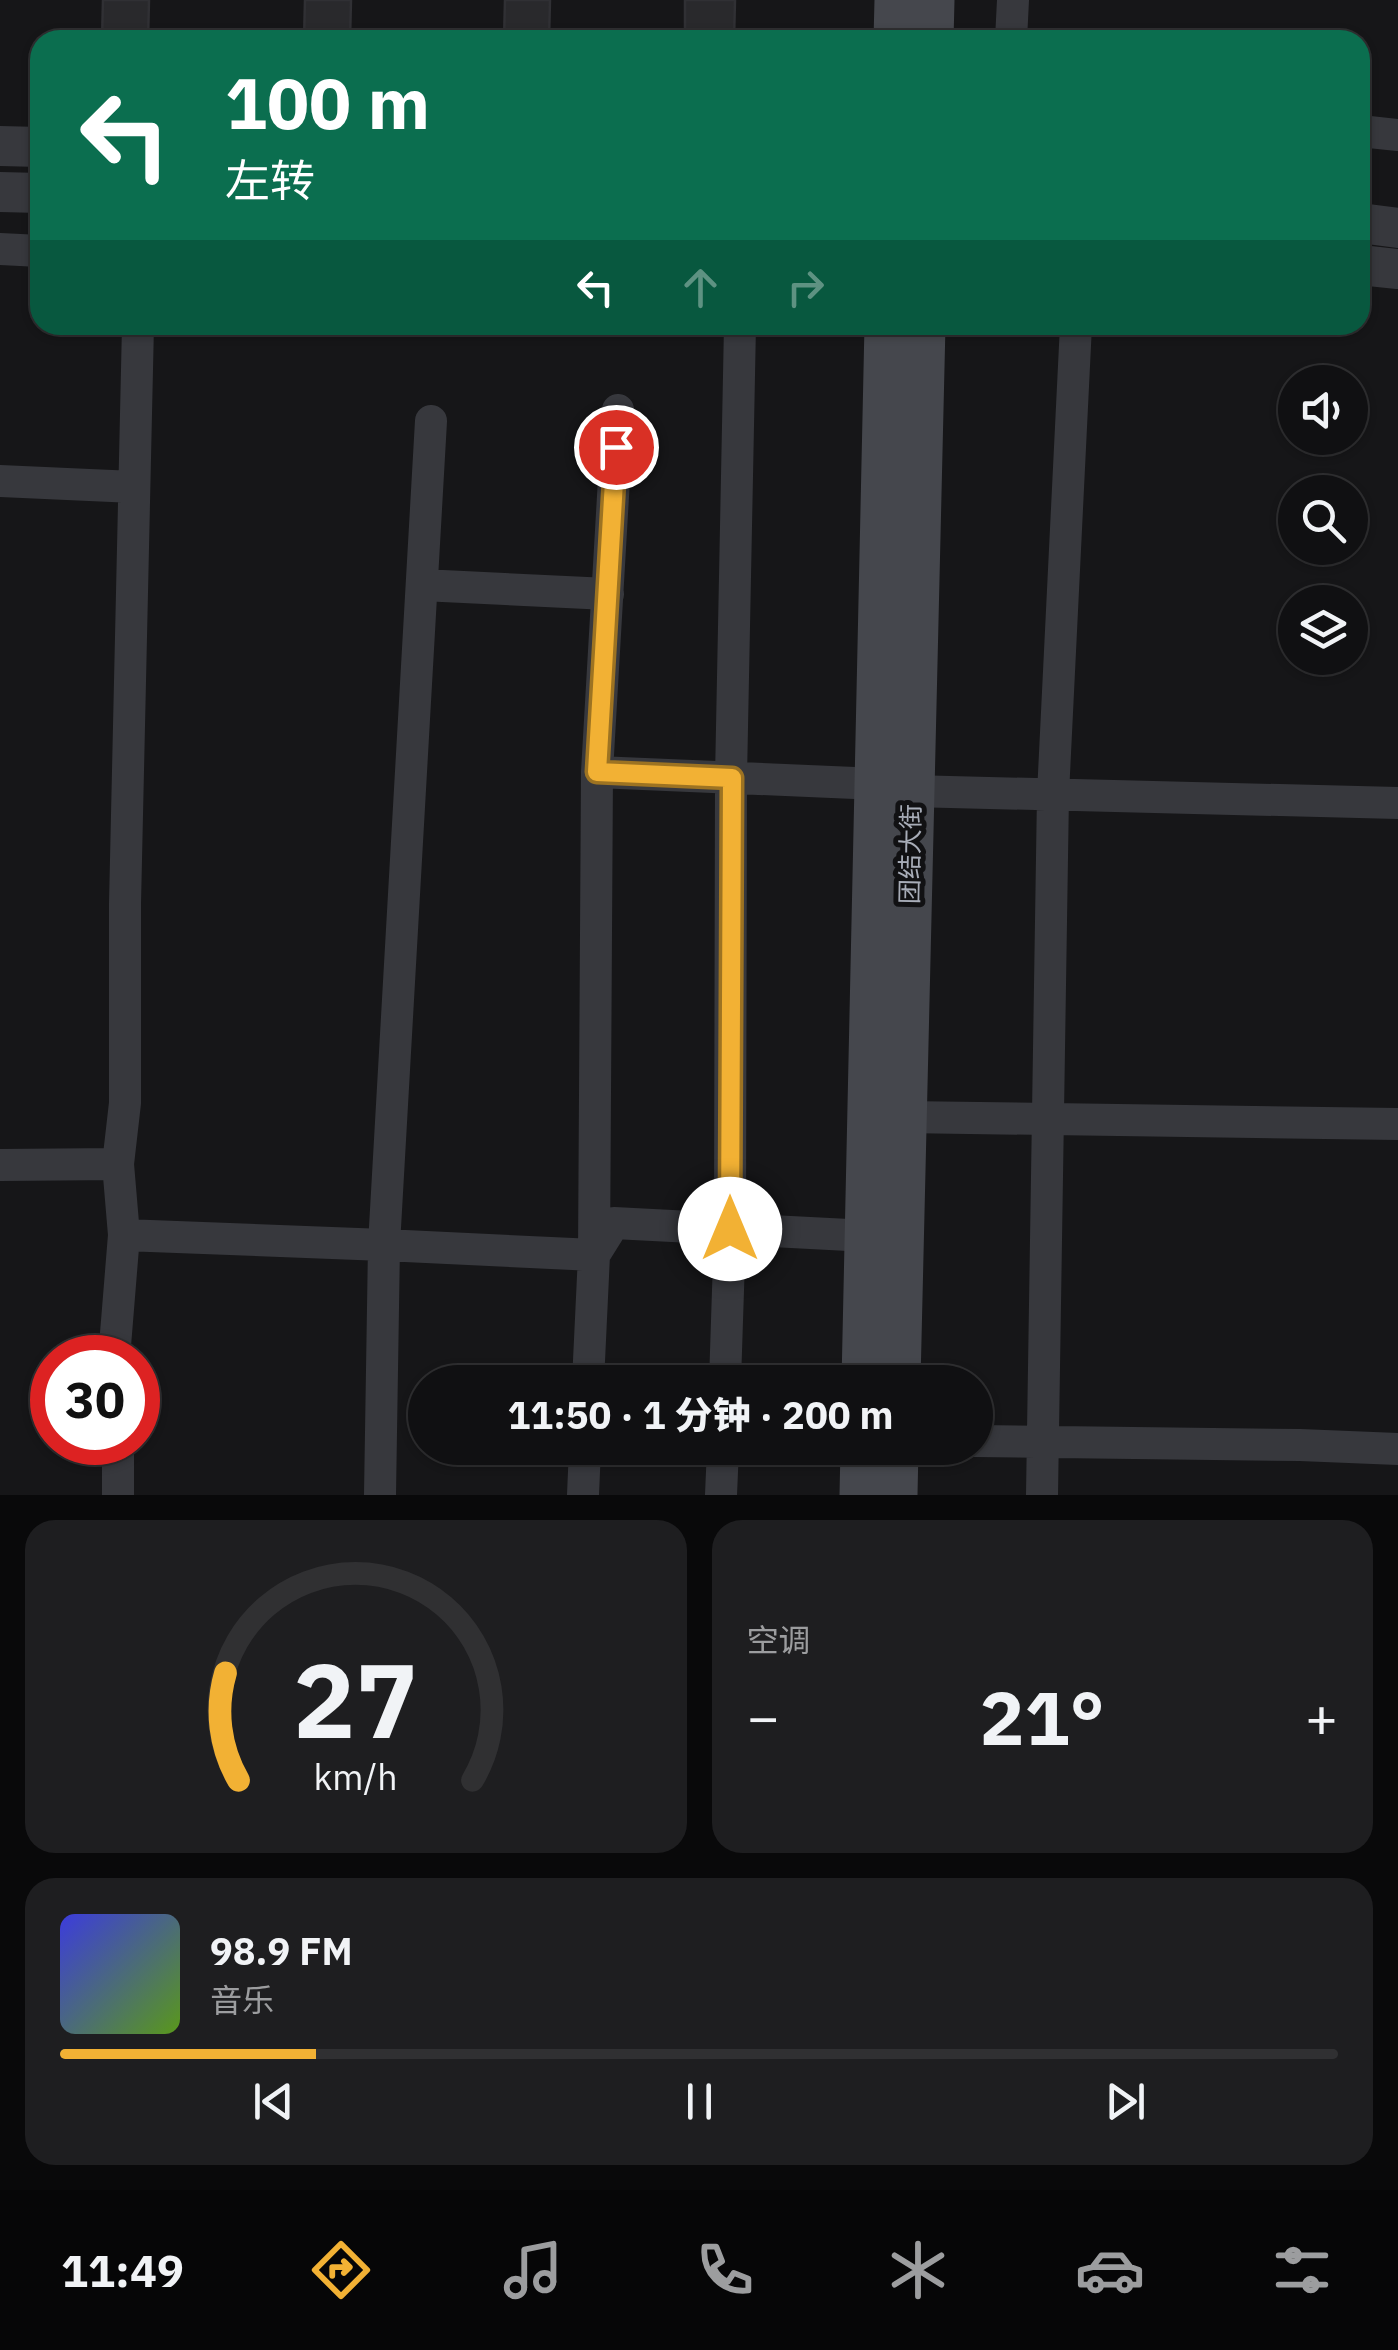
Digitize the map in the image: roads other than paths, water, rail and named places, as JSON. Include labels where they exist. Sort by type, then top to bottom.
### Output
[{"type":"main road","points":[[896,0],[896,30]]},
{"type":"main road","points":[[931,30],[932,0]]},
{"type":"main road","name":"团结大街","points":[[888,335],[894,788],[887,1115],[897,1365]]},
{"type":"main road","name":"团结大街","points":[[894,788],[922,335]]},
{"type":"main road","name":"团结大街","points":[[864,1365],[868,1236],[887,1115]]},
{"type":"main road","points":[[862,1495],[863,1465]]},
{"type":"main road","points":[[896,1465],[896,1495]]},
{"type":"street","points":[[1012,30],[1013,0]]},
{"type":"street","points":[[1370,132],[1398,136]]},
{"type":"street","points":[[0,146],[30,147]]},
{"type":"street","points":[[0,192],[30,192]]},
{"type":"street","points":[[1370,224],[1398,228]]},
{"type":"street","points":[[0,250],[30,251]]},
{"type":"street","points":[[1370,266],[1398,270]]},
{"type":"street","points":[[116,1335],[124,1235],[118,1164],[124,1102],[138,335]]},
{"type":"street","points":[[726,1365],[740,335]]},
{"type":"street","points":[[1042,1495],[1053,794],[1076,335]]},
{"type":"street","points":[[589,1365],[594,1255],[597,772],[618,410]]},
{"type":"street","points":[[380,1495],[384,1245],[431,421]]},
{"type":"street","points":[[0,481],[134,487]]},
{"type":"street","points":[[422,585],[608,594]]},
{"type":"street","points":[[597,772],[894,788],[1398,803]]},
{"type":"street","points":[[887,1115],[1398,1124]]},
{"type":"street","points":[[0,1165],[118,1164]]},
{"type":"street","points":[[594,1255],[614,1223],[868,1236]]},
{"type":"street","points":[[124,1235],[594,1255]]},
{"type":"street","points":[[993,1441],[1398,1450]]},
{"type":"street","points":[[118,1465],[118,1495]]},
{"type":"street","points":[[583,1495],[584,1465]]},
{"type":"street","points":[[721,1495],[722,1465]]}]
